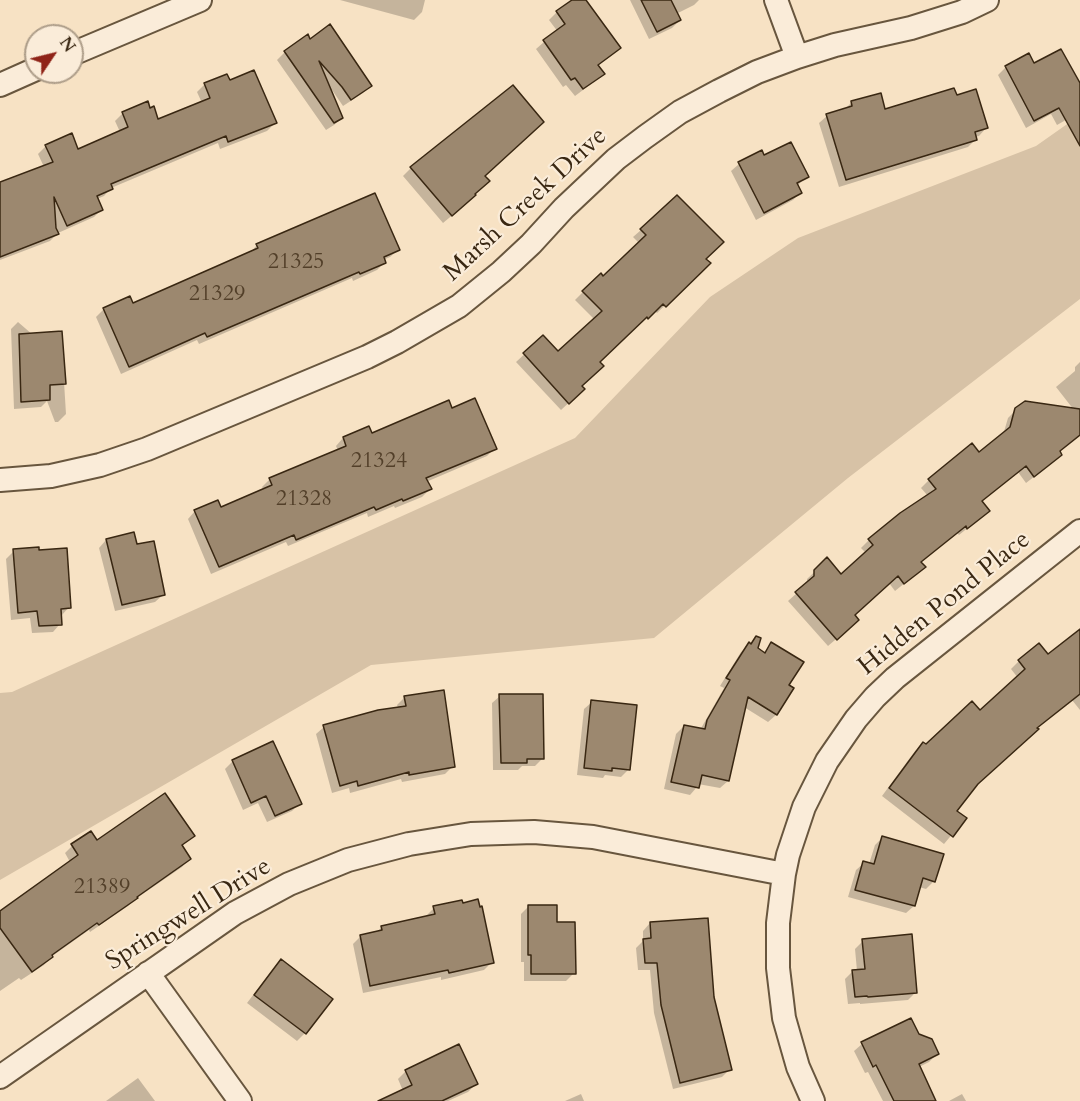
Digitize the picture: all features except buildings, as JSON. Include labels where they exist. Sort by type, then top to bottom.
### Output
[{"type":"street","points":[[84,49],[200,0]]},
{"type":"street","points":[[776,0],[797,57]]},
{"type":"street","name":"Marsh Creek Drive","points":[[0,480],[51,476],[100,465],[147,449],[398,342],[459,306],[501,272],[616,159],[680,112],[757,72],[797,57],[835,45],[911,28],[963,12],[987,0]]},
{"type":"street","points":[[0,85],[24,74]]},
{"type":"street","name":"Hidden Pond Place","points":[[813,1101],[798,1067],[784,1018],[779,978],[778,923],[784,874],[804,807],[827,761],[856,719],[875,697],[895,678],[1080,531]]},
{"type":"street","name":"Springwell Drive","points":[[0,1077],[235,913],[289,884],[348,860],[409,844],[471,834],[534,832],[593,837],[784,874]]},
{"type":"street","points":[[148,973],[240,1101]]},
{"type":"shaded area","points":[[1080,115],[1080,299],[848,478],[654,638],[371,665],[0,880],[0,693],[12,692],[575,438],[710,297],[798,238],[1036,146]]}]
